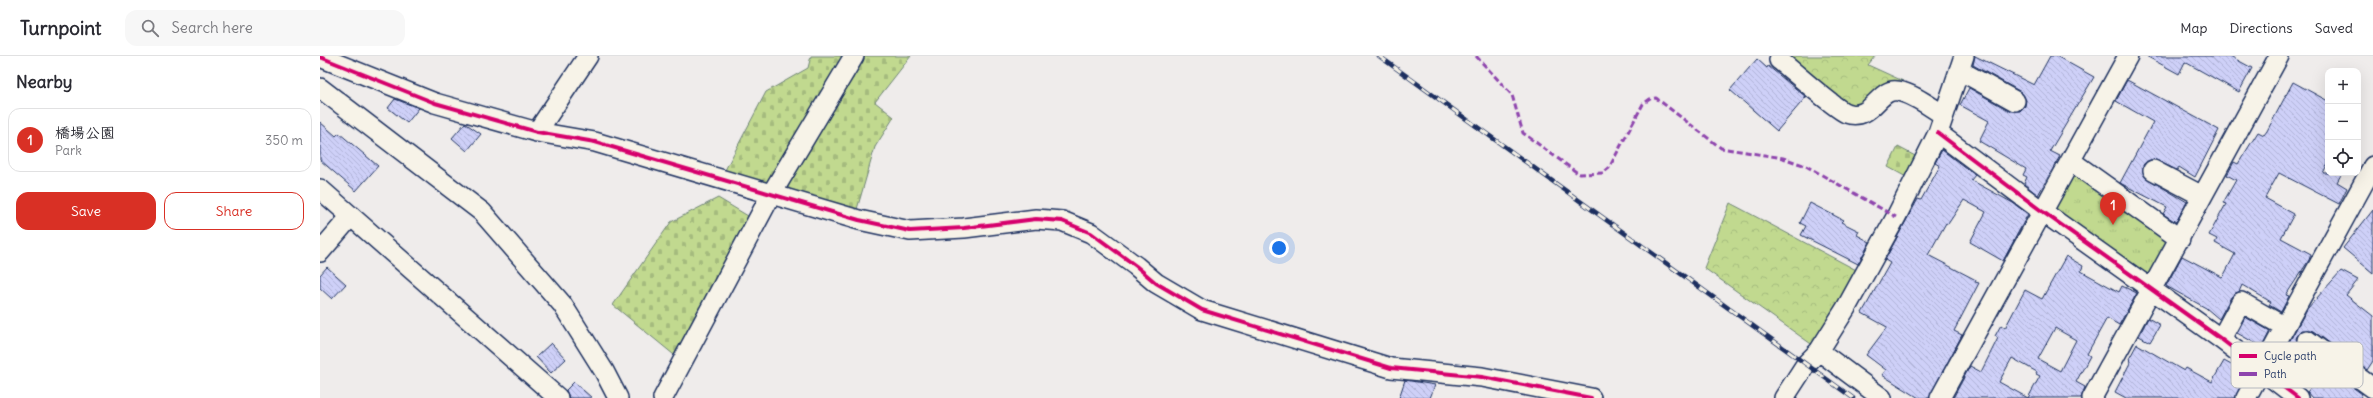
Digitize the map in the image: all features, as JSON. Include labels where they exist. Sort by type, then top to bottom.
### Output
[{"type":"street","points":[[537,132],[588,56]]},
{"type":"street","points":[[663,398],[772,193],[854,56]]},
{"type":"street","points":[[1940,398],[2128,56]]},
{"type":"street","points":[[2092,398],[2279,56]]},
{"type":"street","points":[[320,57],[435,103],[537,132],[595,142],[772,193],[859,220],[910,231],[964,228],[1036,219],[1062,221],[1090,233],[1136,266],[1156,283],[1202,310],[1391,368],[1482,377],[1591,398]]},
{"type":"street","points":[[1779,60],[1844,113],[1859,115],[1873,108],[1884,94],[1896,90],[1944,115]]},
{"type":"street","points":[[1784,398],[1806,364],[1819,351],[1846,308],[1896,217],[1938,133],[1961,63],[2015,101]]},
{"type":"street","points":[[320,88],[482,212],[562,304],[604,371],[618,398]]},
{"type":"street","points":[[1938,133],[2043,212],[2231,346]]},
{"type":"street","points":[[2071,161],[2180,239]]},
{"type":"street","points":[[2276,342],[2373,166]]},
{"type":"street","points":[[2153,170],[2202,196]]},
{"type":"street","points":[[320,189],[558,398]]},
{"type":"street","points":[[320,252],[351,216]]},
{"type":"street","points":[[2221,339],[2241,302],[2285,327]]},
{"type":"street","points":[[1819,351],[1882,398]]},
{"type":"street","points":[[2363,381],[2373,388]]},
{"type":"street","points":[[2246,398],[2251,388]]},
{"type":"street","points":[[2285,388],[2298,398]]},
{"type":"street","points":[[2371,398],[2373,393]]},
{"type":"green space","points":[[811,56],[911,56],[875,102],[894,117],[875,147],[855,216],[723,174],[766,92],[808,68]]},
{"type":"green space","points":[[1789,56],[1875,56],[1868,65],[1903,81],[1905,84],[1875,100],[1845,111]]},
{"type":"green space","points":[[1898,147],[1921,159],[1910,179],[1888,167]]},
{"type":"green space","points":[[2073,172],[2170,238],[2152,276],[2146,278],[2056,213],[2055,206]]},
{"type":"green space","points":[[718,198],[753,219],[679,359],[613,305],[671,222]]},
{"type":"green space","points":[[1730,203],[1860,272],[1814,346],[1704,268]]},
{"type":"building","points":[[1975,56],[2034,85],[2050,56],[2056,56],[2094,77],[2050,151],[2060,156],[2038,195],[2024,184],[2027,177],[2023,175],[2026,169],[1979,141],[1989,121],[1960,105],[1969,88],[2010,111],[2020,111],[2025,106],[2026,100],[2021,92],[1973,65]]},
{"type":"building","points":[[2146,56],[2230,56],[2252,68],[2239,92],[2185,62],[2179,74]]},
{"type":"building","points":[[1757,59],[1767,68],[1768,66],[1806,97],[1777,131],[1730,90]]},
{"type":"building","points":[[2127,80],[2219,130],[2195,177],[2179,167],[2177,170],[2153,159],[2143,165],[2144,175],[2148,179],[2187,202],[2176,222],[2163,214],[2167,207],[2120,183],[2153,122],[2116,101]]},
{"type":"building","points":[[2293,82],[2325,99],[2325,169],[2323,173],[2325,173],[2325,176],[2340,176],[2337,182],[2347,188],[2339,204],[2279,173],[2265,198],[2294,214],[2281,238],[2311,254],[2309,260],[2286,295],[2289,296],[2281,312],[2269,305],[2271,302],[2242,285],[2239,292],[2231,297],[2219,319],[2206,308],[2166,286],[2182,256],[2222,277],[2224,275],[2235,254],[2215,243],[2217,239],[2209,235],[2226,204],[2223,203],[2236,180],[2227,175],[2234,162],[2238,164],[2258,132],[2264,135]]},
{"type":"building","points":[[395,99],[419,108],[407,123],[388,108]]},
{"type":"building","points":[[320,122],[336,136],[339,133],[378,166],[356,191],[320,160]]},
{"type":"building","points":[[465,123],[481,134],[467,151],[452,138]]},
{"type":"building","points":[[1942,150],[1975,175],[1971,180],[2013,203],[2028,214],[2003,261],[1970,242],[1986,212],[1964,200],[1948,224],[1946,223],[1928,255],[1979,283],[1954,331],[1962,335],[1929,398],[1919,398],[1882,375],[1886,370],[1866,355],[1887,327],[1862,313],[1890,263],[1885,260],[1894,243],[1918,199],[1921,200],[1940,166],[1935,163]]},
{"type":"building","points":[[1810,203],[1843,220],[1841,222],[1859,231],[1857,235],[1870,242],[1858,264],[1801,235],[1806,226],[1800,223]]},
{"type":"building","points":[[2373,210],[2373,273],[2343,248]]},
{"type":"building","points":[[2066,256],[2083,266],[2081,271],[2119,292],[2122,286],[2137,293],[2119,325],[2107,318],[2087,354],[2090,356],[2076,382],[2085,387],[2081,398],[2028,398],[1953,398],[1970,366],[1981,372],[1998,338],[1995,336],[2001,325],[2005,328],[2025,290],[2042,299]],"holes":[[[2055,328],[2076,340],[2060,371],[2038,359]],[[2012,358],[2037,372],[2036,374],[2040,376],[2028,398],[1999,382]]]},
{"type":"building","points":[[327,267],[346,284],[332,299],[320,288],[320,275]]},
{"type":"building","points":[[2341,271],[2358,280],[2346,295],[2373,316],[2373,361],[2367,370],[2363,367],[2363,342],[2328,342],[2313,331],[2302,330],[2296,338],[2297,342],[2289,342],[2307,309]]},
{"type":"building","points":[[2245,317],[2270,331],[2264,342],[2253,342],[2237,333]]},
{"type":"building","points":[[2148,318],[2160,325],[2150,342],[2139,336]]},
{"type":"building","points":[[551,343],[566,359],[551,373],[536,357]]},
{"type":"building","points":[[2137,344],[2184,371],[2186,368],[2212,382],[2224,361],[2231,365],[2231,388],[2240,388],[2235,398],[2126,398],[2115,392],[2131,361],[2129,359]]},
{"type":"building","points":[[1405,380],[1435,385],[1430,398],[1399,398]]},
{"type":"building","points":[[574,382],[592,398],[569,398],[566,390]]},
{"type":"building","points":[[2310,388],[2354,388],[2362,394],[2360,398],[2312,398],[2307,392]]},
{"type":"railway","points":[[1379,56],[1853,398]]},
{"type":"marked path","points":[[1476,56],[1512,95],[1523,133],[1579,174],[1603,173],[1609,168],[1643,104],[1650,99],[1656,98],[1721,148],[1783,158],[1806,166],[1896,217]]},
{"type":"cycle path","points":[[320,57],[435,103],[537,132],[595,142],[859,220],[910,231],[964,228],[1036,219],[1062,221],[1091,233],[1136,266],[1156,283],[1202,310],[1391,368],[1482,377],[1591,398]]},
{"type":"cycle path","points":[[1938,133],[2043,212],[2231,347]]},
{"type":"cycle path","points":[[2285,388],[2298,398]]},
{"type":"place","name":"橋場公園","points":[[2113,225]]}]
